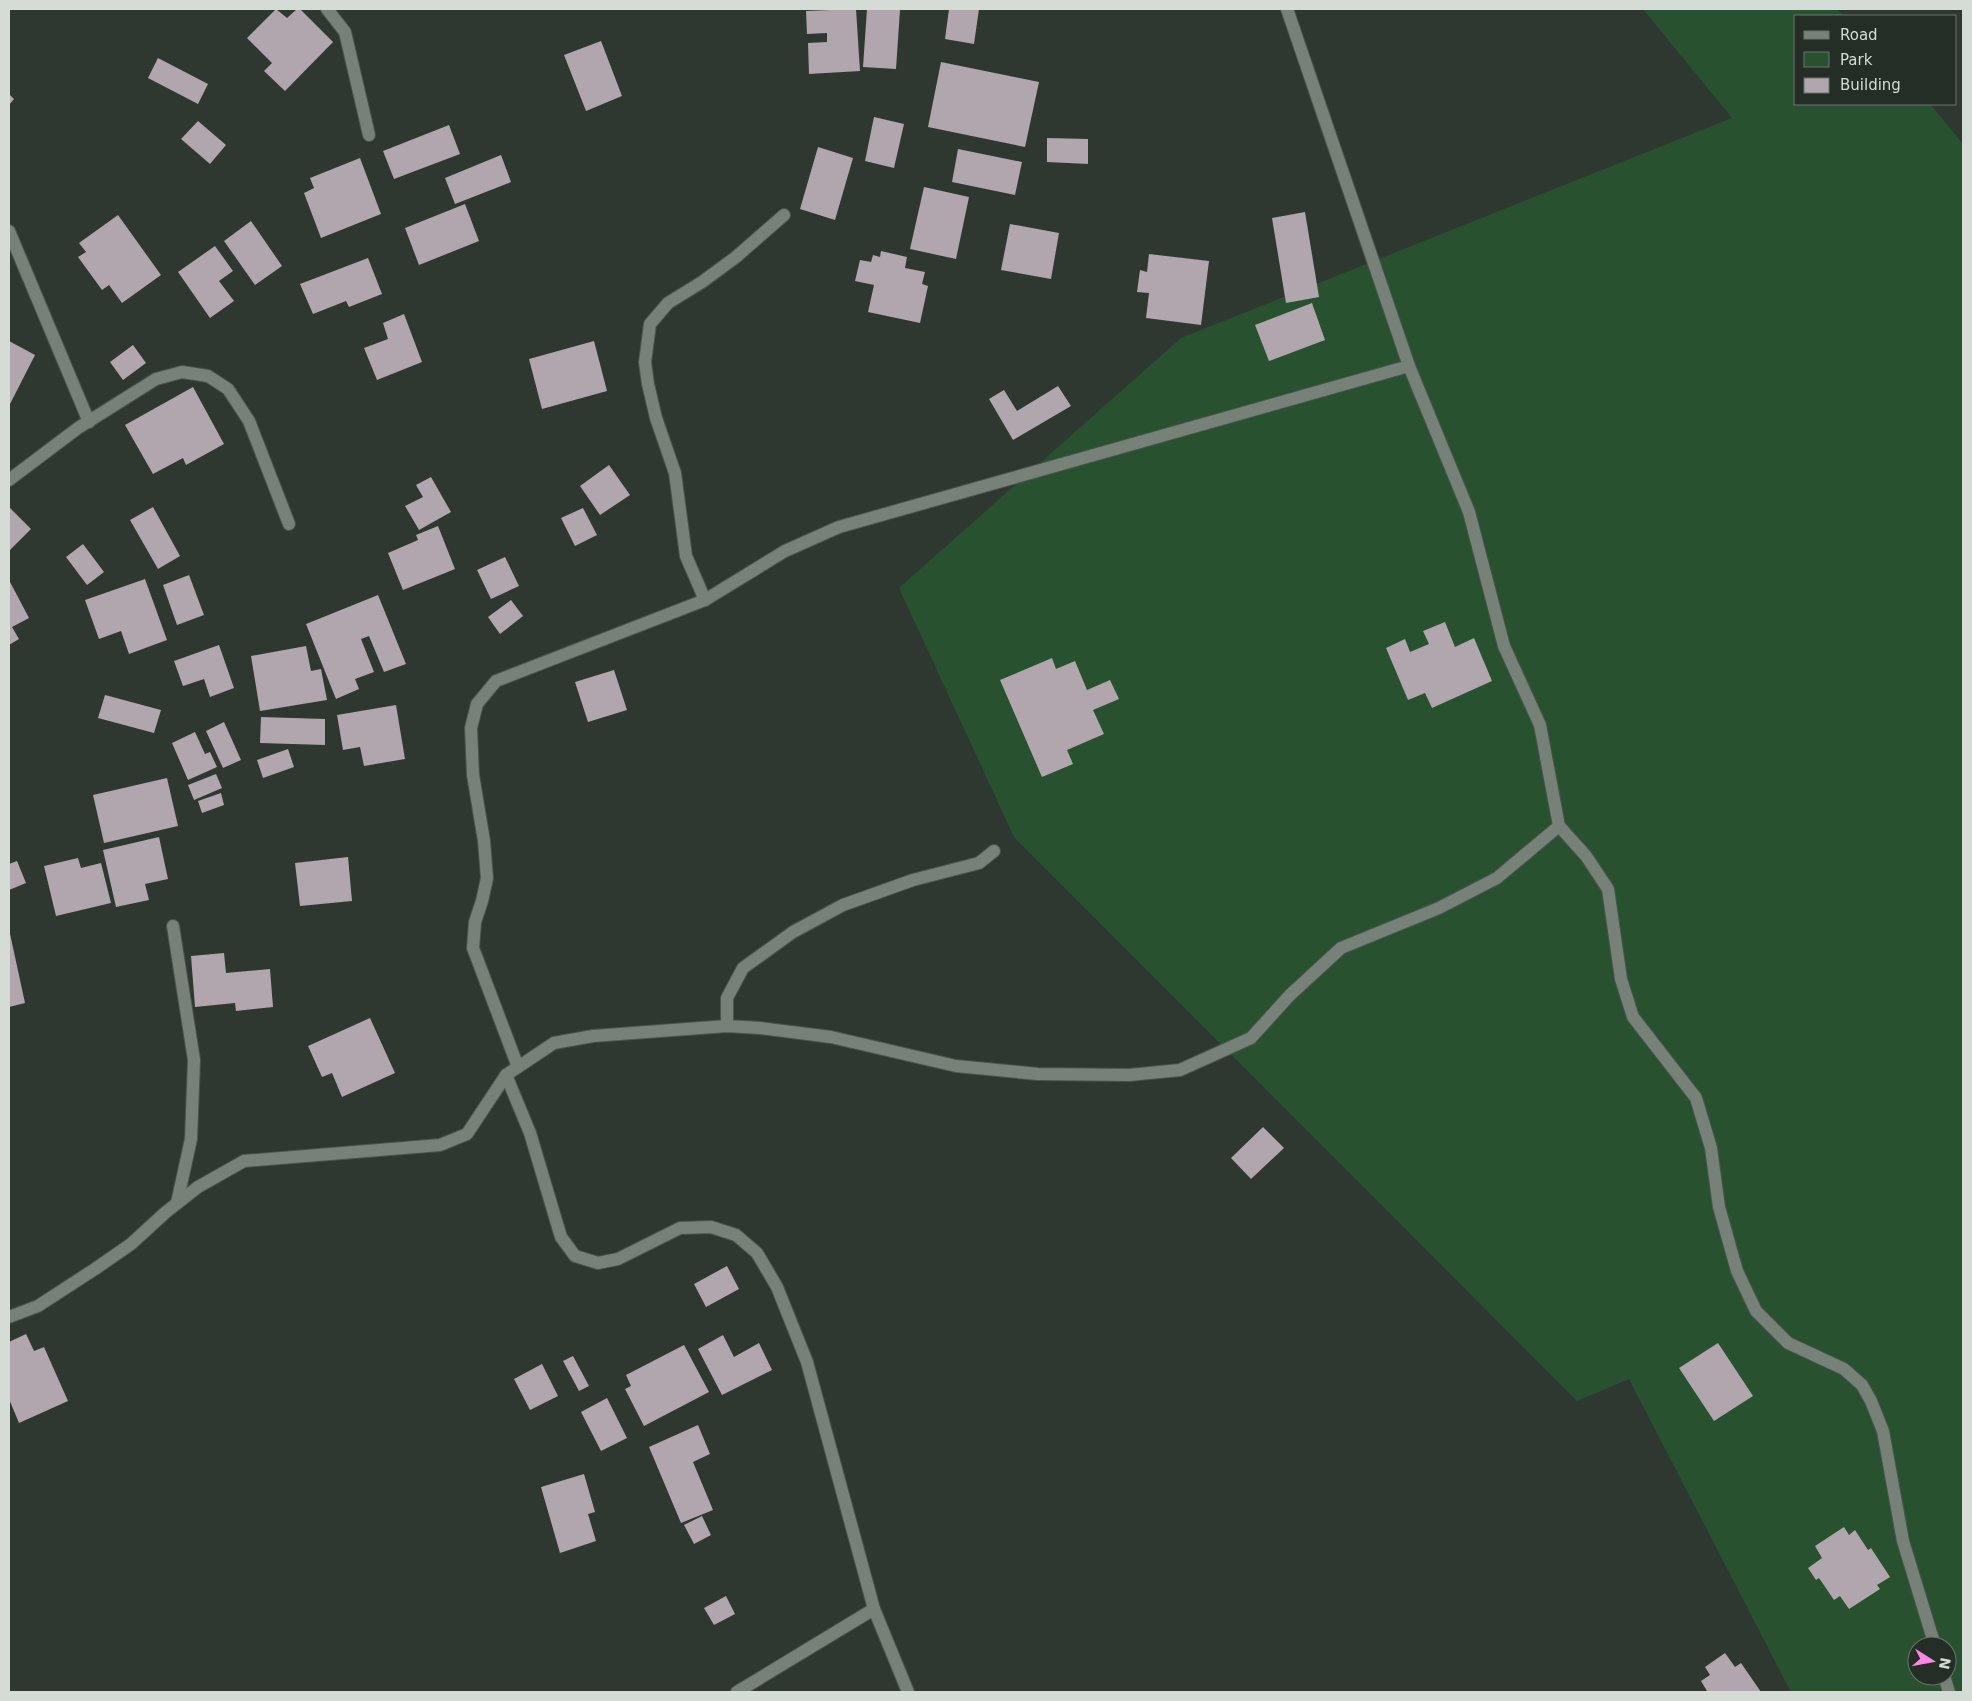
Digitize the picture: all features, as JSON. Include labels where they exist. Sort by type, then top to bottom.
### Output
[{"type":"street","points":[[327,9],[345,32],[369,135]]},
{"type":"street","points":[[1287,9],[1409,366],[1469,512],[1504,646],[1540,725],[1559,826],[1586,856],[1608,889],[1621,979],[1633,1016],[1696,1098],[1711,1148],[1720,1207],[1737,1271],[1756,1311],[1788,1343],[1844,1370],[1862,1385],[1871,1401],[1882,1431],[1903,1540],[1932,1636]]},
{"type":"street","points":[[705,600],[686,556],[675,472],[656,418],[648,384],[645,362],[650,324],[668,302],[702,282],[736,257],[784,215]]},
{"type":"street","points":[[9,231],[89,422]]},
{"type":"street","points":[[518,1067],[473,948],[474,922],[482,901],[487,878],[484,842],[472,775],[471,728],[477,704],[496,681],[705,600],[785,551],[839,527],[1409,366]]},
{"type":"street","points":[[9,480],[78,428],[156,379],[182,372],[208,376],[228,389],[249,421],[289,524]]},
{"type":"street","points":[[9,1317],[38,1306],[94,1269],[131,1244],[198,1187],[244,1161],[440,1146],[467,1134],[506,1076],[554,1043],[593,1036],[727,1026],[831,1037],[956,1066],[1038,1074],[1129,1075],[1180,1070],[1250,1038],[1290,994],[1341,948],[1439,908],[1497,878],[1559,826]]},
{"type":"street","points":[[727,1026],[727,998],[743,968],[793,932],[842,905],[913,880],[979,863],[994,851]]},
{"type":"street","points":[[173,926],[194,1060],[191,1139],[177,1203]]},
{"type":"street","points":[[506,1076],[530,1133],[561,1237],[575,1256],[598,1263],[618,1258],[680,1228],[711,1226],[736,1234],[758,1253],[777,1287],[806,1362],[874,1609],[908,1692]]},
{"type":"street","points":[[737,1692],[874,1609]]},
{"type":"green space","points":[[1643,9],[1837,9],[1843,15],[1794,15],[1794,105],[1931,105],[1963,144],[1963,1692],[1791,1692],[1629,1379],[1577,1401],[1014,837],[899,588],[1181,338],[1732,118]]},
{"type":"building","points":[[276,9],[287,18],[297,9],[300,9],[333,42],[285,91],[264,71],[272,63],[247,38]]},
{"type":"building","points":[[856,9],[860,71],[809,74],[808,43],[827,42],[827,33],[807,34],[806,11]]},
{"type":"building","points":[[867,9],[900,10],[896,69],[863,67]]},
{"type":"building","points":[[949,9],[979,9],[974,44],[945,39]]},
{"type":"building","points":[[601,41],[622,96],[586,111],[564,55]]},
{"type":"building","points":[[158,58],[208,84],[198,104],[148,78]]},
{"type":"building","points":[[941,62],[1039,82],[1025,147],[928,127]]},
{"type":"building","points":[[9,94],[14,99],[9,105]]},
{"type":"building","points":[[874,117],[904,124],[894,168],[865,161]]},
{"type":"building","points":[[198,121],[226,145],[210,164],[181,139]]},
{"type":"building","points":[[449,125],[460,154],[394,179],[383,151]]},
{"type":"building","points":[[1047,138],[1088,139],[1088,164],[1047,162]]},
{"type":"building","points":[[818,147],[853,158],[835,220],[800,209]]},
{"type":"building","points":[[958,149],[1022,162],[1015,195],[952,182]]},
{"type":"building","points":[[501,155],[511,182],[455,204],[445,178]]},
{"type":"building","points":[[360,158],[381,214],[321,238],[304,193],[314,188],[310,178]]},
{"type":"building","points":[[924,187],[969,197],[956,259],[910,249]]},
{"type":"building","points":[[465,204],[479,241],[419,265],[405,228]]},
{"type":"building","points":[[1305,212],[1319,297],[1286,303],[1272,218]]},
{"type":"building","points":[[118,215],[161,275],[122,303],[109,285],[102,290],[78,257],[86,252],[79,243]]},
{"type":"building","points":[[251,221],[282,266],[255,285],[224,241]]},
{"type":"building","points":[[1010,224],[1059,233],[1051,279],[1001,270]]},
{"type":"building","points":[[215,246],[233,271],[219,281],[234,301],[210,318],[178,272]]},
{"type":"building","points":[[881,251],[907,257],[905,268],[925,272],[922,284],[928,286],[920,323],[868,312],[874,285],[855,281],[860,260],[871,262],[873,255],[880,257]]},
{"type":"building","points":[[1149,254],[1209,261],[1201,325],[1146,318],[1149,293],[1137,292],[1140,270],[1147,272]]},
{"type":"building","points":[[368,258],[382,294],[349,307],[346,301],[313,314],[300,284]]},
{"type":"building","points":[[1312,303],[1325,340],[1269,361],[1255,325]]},
{"type":"building","points":[[404,314],[422,362],[377,380],[364,348],[388,339],[383,323]]},
{"type":"building","points":[[9,341],[35,355],[9,406]]},
{"type":"building","points":[[594,341],[607,391],[542,409],[529,359]]},
{"type":"building","points":[[133,345],[146,363],[123,380],[110,362]]},
{"type":"building","points":[[1058,386],[1071,406],[1013,440],[989,399],[1004,390],[1017,411]]},
{"type":"building","points":[[193,387],[224,444],[186,465],[183,458],[153,474],[125,425]]},
{"type":"building","points":[[609,465],[630,495],[600,515],[580,486]]},
{"type":"building","points":[[431,477],[451,512],[419,530],[405,506],[423,497],[416,485]]},
{"type":"building","points":[[9,507],[31,529],[9,551]]},
{"type":"building","points":[[153,507],[180,556],[158,569],[130,520]]},
{"type":"building","points":[[583,508],[597,535],[575,546],[561,518]]},
{"type":"building","points":[[438,526],[455,569],[403,590],[388,553],[418,540],[416,535]]},
{"type":"building","points":[[83,544],[104,572],[87,585],[66,557]]},
{"type":"building","points":[[505,557],[519,586],[491,599],[477,570]]},
{"type":"building","points":[[189,575],[204,615],[177,625],[163,585]]},
{"type":"building","points":[[145,579],[167,640],[129,654],[121,631],[99,639],[85,600]]},
{"type":"building","points":[[9,580],[29,618],[12,627],[19,639],[9,645]]},
{"type":"building","points":[[378,595],[406,664],[384,672],[369,636],[361,639],[374,672],[355,679],[359,689],[336,699],[306,624]]},
{"type":"building","points":[[511,600],[523,616],[500,634],[488,617]]},
{"type":"building","points":[[1445,622],[1455,647],[1474,638],[1492,681],[1432,708],[1425,693],[1408,700],[1386,648],[1405,639],[1410,652],[1429,644],[1423,631]]},
{"type":"building","points":[[219,645],[234,688],[210,697],[204,679],[183,686],[174,661]]},
{"type":"building","points":[[306,646],[311,671],[321,669],[327,700],[260,711],[251,656]]},
{"type":"building","points":[[1052,658],[1056,669],[1075,661],[1087,690],[1110,680],[1119,699],[1093,710],[1104,734],[1067,750],[1073,764],[1042,777],[1000,680]]},
{"type":"building","points":[[614,670],[627,710],[588,722],[575,682]]},
{"type":"building","points":[[105,695],[161,710],[154,733],[98,718]]},
{"type":"building","points":[[396,705],[405,759],[364,766],[360,747],[343,750],[337,715]]},
{"type":"building","points":[[261,717],[325,719],[325,745],[260,743]]},
{"type":"building","points":[[224,722],[241,760],[223,768],[206,731]]},
{"type":"building","points":[[195,732],[205,754],[210,752],[217,767],[188,780],[172,743]]},
{"type":"building","points":[[288,749],[294,767],[263,778],[257,760]]},
{"type":"building","points":[[216,774],[222,788],[194,800],[188,785]]},
{"type":"building","points":[[167,778],[178,826],[104,843],[93,795]]},
{"type":"building","points":[[221,793],[224,805],[202,813],[198,801]]},
{"type":"building","points":[[159,837],[168,879],[145,884],[149,900],[116,907],[103,850]]},
{"type":"building","points":[[348,857],[352,901],[300,906],[295,863]]},
{"type":"building","points":[[78,858],[81,868],[101,863],[111,903],[56,916],[44,866]]},
{"type":"building","points":[[17,861],[26,883],[9,890],[9,864]]},
{"type":"building","points":[[9,929],[25,1003],[9,1007]]},
{"type":"building","points":[[224,953],[226,973],[270,969],[273,1007],[236,1011],[235,1003],[195,1007],[191,956]]},
{"type":"building","points":[[370,1018],[395,1073],[342,1097],[332,1073],[322,1077],[308,1046]]},
{"type":"building","points":[[1263,1127],[1284,1148],[1251,1179],[1231,1158]]},
{"type":"building","points":[[727,1266],[739,1289],[706,1307],[694,1284]]},
{"type":"building","points":[[26,1334],[34,1351],[44,1347],[68,1401],[19,1423],[9,1399],[9,1342]]},
{"type":"building","points":[[723,1335],[734,1357],[759,1343],[772,1370],[722,1395],[698,1349]]},
{"type":"building","points":[[1718,1343],[1753,1396],[1714,1421],[1679,1368]]},
{"type":"building","points":[[684,1345],[709,1392],[644,1426],[625,1389],[631,1386],[626,1375]]},
{"type":"building","points":[[573,1356],[589,1386],[579,1391],[563,1361]]},
{"type":"building","points":[[542,1364],[558,1396],[530,1410],[514,1379]]},
{"type":"building","points":[[607,1398],[627,1438],[601,1451],[581,1412]]},
{"type":"building","points":[[698,1425],[710,1454],[693,1462],[713,1510],[681,1523],[649,1447]]},
{"type":"building","points":[[584,1474],[595,1512],[588,1514],[596,1541],[560,1553],[541,1487]]},
{"type":"building","points":[[702,1516],[711,1535],[694,1544],[684,1525]]},
{"type":"building","points":[[1844,1527],[1849,1535],[1855,1530],[1868,1550],[1871,1548],[1890,1577],[1877,1585],[1880,1589],[1849,1609],[1840,1596],[1834,1600],[1819,1578],[1816,1580],[1808,1568],[1822,1558],[1815,1546]]},
{"type":"building","points":[[726,1596],[735,1614],[714,1625],[704,1608]]},
{"type":"building","points":[[1725,1653],[1735,1667],[1741,1663],[1761,1692],[1705,1692],[1707,1691],[1701,1681],[1710,1675],[1705,1667]]}]
